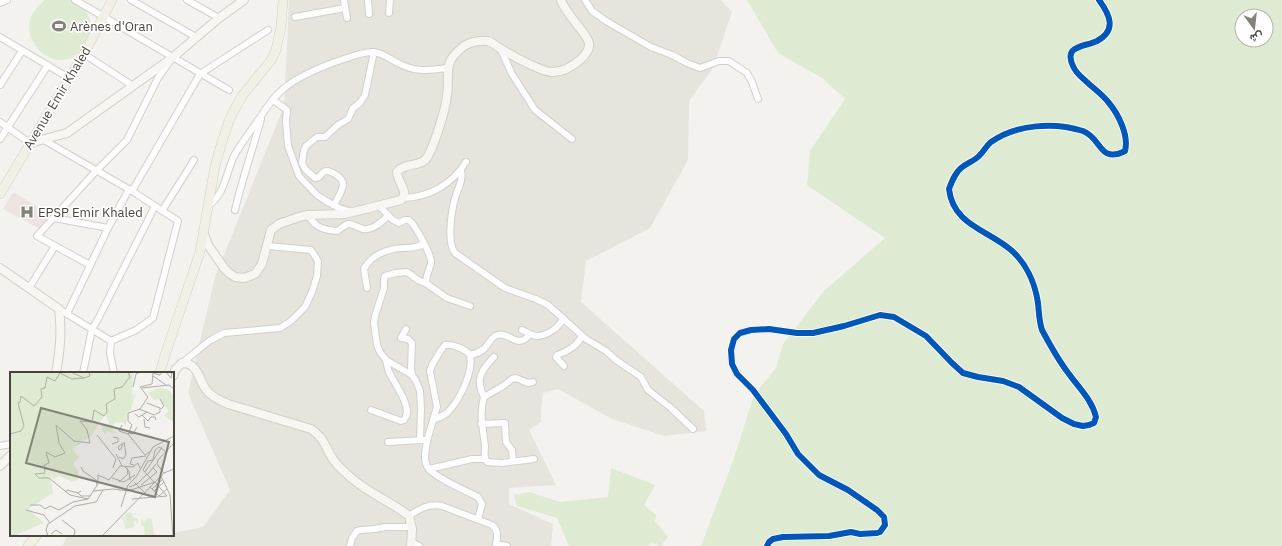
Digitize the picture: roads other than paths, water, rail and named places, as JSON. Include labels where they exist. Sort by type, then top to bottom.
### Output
[{"type":"main road","name":"Avenue Emir Khaled","points":[[0,194],[84,54],[112,0]]},
{"type":"main road","points":[[160,372],[200,252],[215,166],[230,118],[242,96],[272,59],[276,50],[281,27],[283,0]]},
{"type":"main road","points":[[28,546],[36,536]]},
{"type":"street","points":[[0,3],[7,0]]},
{"type":"street","points":[[75,0],[229,90]]},
{"type":"street","points":[[131,0],[196,37]]},
{"type":"street","points":[[187,0],[219,18]]},
{"type":"street","points":[[0,122],[30,143],[67,133],[172,58],[219,18],[244,0]]},
{"type":"street","points":[[344,0],[347,18]]},
{"type":"street","points":[[368,0],[369,14]]},
{"type":"street","points":[[389,13],[390,0]]},
{"type":"street","points":[[404,198],[405,192],[397,172],[400,169],[421,163],[426,160],[429,155],[447,98],[448,68],[450,61],[453,56],[466,45],[477,41],[488,41],[514,56],[550,72],[558,71],[574,65],[585,55],[589,44],[587,38],[569,16],[561,0]]},
{"type":"street","points":[[585,0],[592,11],[606,21],[651,47],[672,55],[687,63],[700,68],[719,61],[729,61],[747,73],[752,82],[758,100]]},
{"type":"street","points":[[767,546],[769,542],[774,539],[783,537],[830,536],[851,532],[860,534],[877,533],[880,532],[885,525],[884,517],[877,510],[848,490],[819,475],[798,454],[769,411],[749,386],[737,374],[734,368],[731,358],[732,344],[734,339],[740,333],[751,330],[769,329],[797,333],[812,333],[844,326],[880,315],[894,318],[926,336],[952,364],[963,373],[1003,381],[1019,387],[1062,418],[1074,424],[1083,426],[1094,423],[1096,418],[1090,402],[1052,349],[1041,326],[1038,303],[1025,266],[1009,249],[967,222],[953,206],[949,189],[958,171],[979,156],[992,142],[1016,130],[1028,127],[1060,127],[1085,132],[1096,141],[1101,149],[1109,155],[1118,155],[1125,152],[1127,145],[1124,133],[1110,104],[1080,76],[1073,67],[1070,57],[1072,51],[1083,45],[1096,41],[1107,32],[1110,27],[1110,19],[1107,10],[1099,0]]},
{"type":"street","points":[[295,17],[345,8]]},
{"type":"street","points":[[67,314],[108,228],[200,74],[268,30]]},
{"type":"street","points":[[0,37],[69,78]]},
{"type":"street","points":[[500,48],[512,74],[535,110],[572,139]]},
{"type":"street","points":[[0,85],[22,51]]},
{"type":"street","points":[[208,206],[218,198],[234,157],[263,113],[286,86],[313,71],[347,58],[374,52],[416,70],[448,68]]},
{"type":"street","points":[[334,205],[343,185],[342,180],[326,171],[319,177],[315,178],[303,166],[302,161],[304,150],[309,143],[316,138],[324,137],[348,119],[354,108],[363,99],[374,52]]},
{"type":"street","points":[[84,54],[133,86]]},
{"type":"street","points":[[90,266],[37,236],[96,171],[127,140],[158,78],[172,58]]},
{"type":"street","points":[[0,139],[48,65]]},
{"type":"street","points":[[273,100],[287,110],[286,120],[288,142],[297,173],[304,183],[317,195],[334,205],[354,212]]},
{"type":"street","points":[[235,210],[246,167],[263,113]]},
{"type":"street","points":[[42,139],[130,190],[178,221],[153,318],[136,330],[111,341]]},
{"type":"street","points":[[162,211],[194,160]]},
{"type":"street","points":[[204,234],[210,248],[224,268],[235,277],[244,278],[255,274],[262,264],[271,230],[279,224],[308,215],[338,215],[379,206],[404,198],[418,197],[447,184],[461,171],[466,162]]},
{"type":"street","points":[[461,171],[461,181],[456,193],[452,217],[451,243],[453,251],[500,285],[548,305],[582,336],[595,346],[606,351],[616,360],[641,377],[648,390],[671,408],[693,429]]},
{"type":"street","points":[[82,372],[92,329],[155,206]]},
{"type":"street","points":[[379,206],[397,223],[407,220],[411,221],[431,257],[431,263],[426,279],[427,284]]},
{"type":"street","points":[[308,215],[314,224],[323,228],[340,230],[346,225],[350,224],[367,229],[382,222],[388,215]]},
{"type":"street","points":[[54,218],[108,228]]},
{"type":"street","points":[[367,288],[364,270],[378,254],[398,248],[414,248],[424,244]]},
{"type":"street","points":[[29,288],[55,246]]},
{"type":"street","points":[[174,373],[182,363],[209,341],[224,333],[280,328],[291,321],[305,307],[317,276],[318,261],[311,250],[268,246]]},
{"type":"street","points":[[0,268],[59,309],[111,341]]},
{"type":"street","points":[[371,410],[401,421],[407,418],[406,403],[388,369],[386,360],[378,348],[374,323],[384,288],[384,279],[388,274],[406,272],[447,298],[470,306]]},
{"type":"street","points":[[56,372],[61,324],[59,309]]},
{"type":"street","points":[[522,330],[536,336],[544,335],[557,327],[563,318]]},
{"type":"street","points":[[406,329],[401,338],[408,339],[412,343],[412,375],[420,391],[420,440]]},
{"type":"street","points":[[470,355],[480,352],[496,335],[501,335],[519,341],[526,339],[530,334]]},
{"type":"street","points":[[564,366],[556,355],[569,350],[577,344],[582,336]]},
{"type":"street","points":[[111,341],[110,353],[114,372]]},
{"type":"street","points":[[470,355],[452,345],[445,345],[432,364],[430,371],[437,407],[427,440],[425,461],[435,474],[478,497],[482,504],[478,519]]},
{"type":"street","points":[[433,420],[446,414],[464,388],[468,376],[470,355]]},
{"type":"street","points":[[485,459],[481,424],[484,397],[480,388],[479,380],[486,366],[494,357]]},
{"type":"street","points":[[386,360],[412,375]]},
{"type":"street","points":[[182,363],[191,364],[195,368],[204,388],[217,399],[228,404],[311,429],[323,439],[331,456],[338,465],[358,484],[408,516],[412,527],[414,545]]},
{"type":"street","points":[[468,376],[479,380]]},
{"type":"street","points":[[484,397],[512,379],[516,378],[527,383],[533,382]]},
{"type":"street","points":[[481,424],[505,424],[506,442],[512,450],[513,461]]},
{"type":"street","points":[[388,442],[427,440]]},
{"type":"street","points":[[0,446],[10,444]]},
{"type":"street","points":[[0,466],[10,456]]},
{"type":"street","points":[[429,468],[472,459],[485,459],[490,463],[534,459]]},
{"type":"street","points":[[408,516],[424,507],[435,504],[442,506],[496,527],[498,533],[496,545],[507,546]]},
{"type":"street","points":[[350,546],[352,538],[357,531],[385,527],[412,527]]},
{"type":"place","name":"Arènes d'Oran","points":[[59,26]]},
{"type":"place","name":"EPSP Emir Khaled","points":[[27,212]]}]
